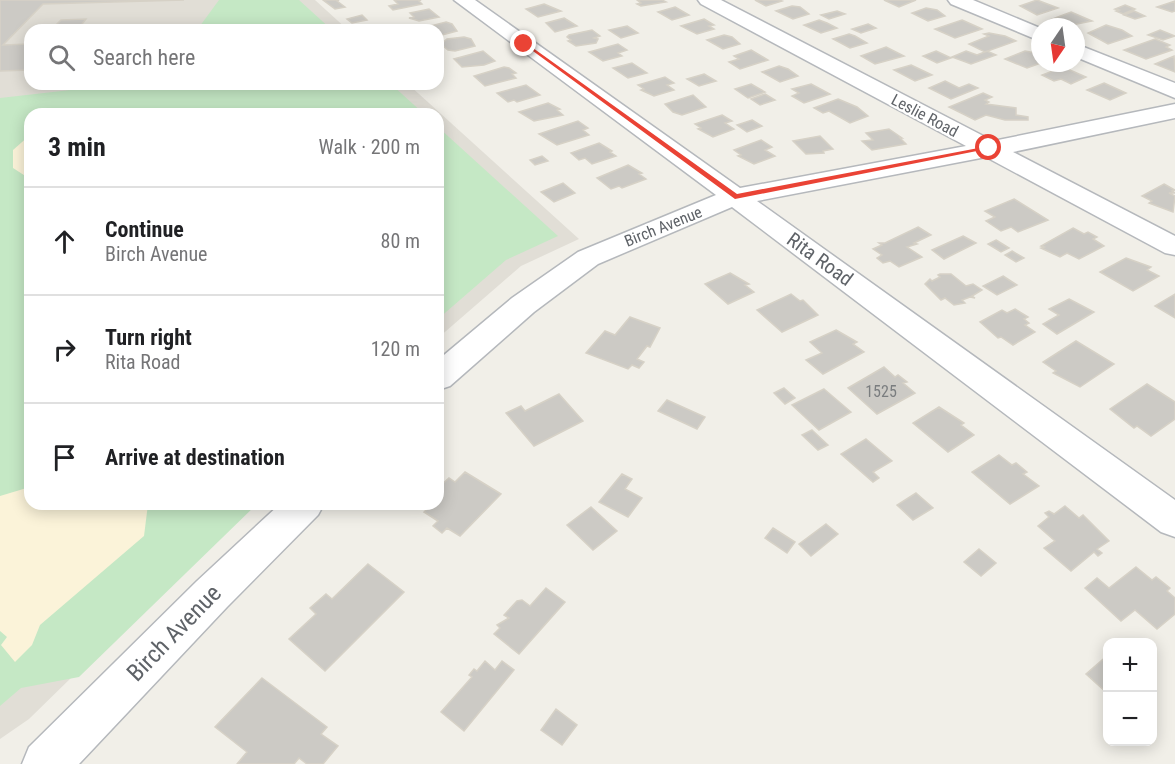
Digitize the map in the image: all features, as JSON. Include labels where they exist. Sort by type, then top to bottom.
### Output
[{"type":"street","name":"Rita Road","points":[[463,0],[1175,521]]},
{"type":"street","name":"Leslie Road","points":[[706,0],[1175,247]]},
{"type":"street","points":[[957,0],[1031,31]]},
{"type":"street","points":[[1085,54],[1175,91]]},
{"type":"street","name":"Birch Avenue","points":[[444,373],[523,305],[588,258],[735,197],[1055,137],[1175,111]]},
{"type":"street","name":"Birch Avenue","points":[[46,764],[212,594],[299,510]]},
{"type":"shaded area","points":[[0,0],[315,0],[341,24],[24,24],[24,90],[415,90],[434,108],[24,108],[24,510],[243,510],[29,719],[0,739]]},
{"type":"shaded area","points":[[444,117],[579,239],[521,266],[444,333]]},
{"type":"green space","points":[[219,0],[299,0],[325,24],[201,24]]},
{"type":"green space","points":[[70,90],[398,90],[417,108],[24,108],[24,510],[251,510],[79,677],[21,688],[0,706],[0,98]]},
{"type":"green space","points":[[444,132],[558,236],[506,260],[444,314]]},
{"type":"sand","points":[[24,140],[24,175],[13,168],[13,150]]},
{"type":"sand","points":[[24,489],[24,510],[147,510],[144,536],[40,625],[32,645],[15,662],[1,645],[7,637],[0,631],[0,496]]},
{"type":"building","points":[[0,0],[184,0],[43,4],[3,45],[24,44],[24,70],[0,71]]},
{"type":"building","points":[[323,0],[339,0],[337,1],[345,7],[335,9]]},
{"type":"building","points":[[394,0],[421,0],[419,1],[422,4],[393,10],[389,6],[398,4]]},
{"type":"building","points":[[637,0],[666,2],[641,6],[637,4],[641,3]]},
{"type":"building","points":[[755,0],[779,0],[782,1],[766,6]]},
{"type":"building","points":[[884,0],[916,0],[899,7]]},
{"type":"building","points":[[1037,0],[1058,8],[1037,15],[1020,6]]},
{"type":"building","points":[[1175,1],[1175,11],[1172,12],[1157,7]]},
{"type":"building","points":[[544,4],[561,11],[538,17],[526,9]]},
{"type":"building","points":[[1125,5],[1135,9],[1123,14],[1116,11],[1119,10],[1115,9]]},
{"type":"building","points":[[792,6],[800,7],[809,14],[793,19],[776,11]]},
{"type":"building","points":[[675,7],[689,15],[672,20],[658,12]]},
{"type":"building","points":[[926,8],[937,10],[945,16],[928,21],[912,13]]},
{"type":"building","points":[[429,9],[439,17],[419,21],[409,18],[414,17],[410,13]]},
{"type":"building","points":[[837,11],[845,14],[829,19],[821,15]]},
{"type":"building","points":[[1134,11],[1145,16],[1135,19],[1124,15]]},
{"type":"building","points":[[1071,12],[1085,18],[1055,18]]},
{"type":"building","points":[[362,15],[367,20],[352,23],[347,19]]},
{"type":"building","points":[[564,18],[577,26],[555,32],[546,23]]},
{"type":"building","points":[[86,19],[82,24],[57,24],[61,20]]},
{"type":"building","points":[[704,19],[714,25],[709,26],[714,29],[697,34],[681,26]]},
{"type":"building","points":[[819,20],[837,28],[821,33],[804,25]]},
{"type":"building","points":[[962,20],[982,29],[955,38],[935,29]]},
{"type":"building","points":[[446,22],[452,24],[457,31],[444,34],[444,24],[438,24]]},
{"type":"building","points":[[868,24],[876,28],[861,33],[852,29]]},
{"type":"building","points":[[1106,25],[1132,36],[1108,44],[1088,33]]},
{"type":"building","points":[[627,26],[638,33],[621,38],[609,30]]},
{"type":"building","points":[[592,30],[600,36],[594,38],[598,39],[596,43],[576,46],[568,41],[571,40],[567,37],[569,35]]},
{"type":"building","points":[[1160,30],[1175,36],[1163,40],[1148,35]]},
{"type":"building","points":[[989,33],[1016,41],[985,52],[969,44],[989,36],[984,34]]},
{"type":"building","points":[[849,34],[867,43],[850,48],[833,39]]},
{"type":"building","points":[[724,35],[732,37],[740,44],[723,49],[707,40]]},
{"type":"building","points":[[464,37],[471,39],[475,46],[455,51],[448,50],[444,47],[444,42]]},
{"type":"building","points":[[1155,39],[1170,45],[1166,47],[1172,50],[1146,59],[1124,50]]},
{"type":"building","points":[[618,44],[627,50],[618,53],[622,56],[603,61],[589,52]]},
{"type":"building","points":[[886,47],[904,56],[875,64],[861,56]]},
{"type":"building","points":[[751,50],[768,60],[740,69],[729,62],[739,59],[734,56]]},
{"type":"building","points":[[483,51],[495,61],[484,65],[462,67],[454,59]]},
{"type":"building","points":[[936,51],[951,58],[937,63],[923,56]]},
{"type":"building","points":[[966,51],[977,55],[987,51],[996,55],[971,64],[952,57]]},
{"type":"building","points":[[1025,51],[1031,52],[1031,67],[1027,68],[1005,59]]},
{"type":"building","points":[[1174,56],[1175,72],[1155,64]]},
{"type":"building","points":[[632,63],[647,73],[628,78],[613,68]]},
{"type":"building","points":[[911,65],[932,75],[915,81],[894,70]]},
{"type":"building","points":[[779,66],[798,76],[780,82],[762,72]]},
{"type":"building","points":[[504,67],[516,73],[512,74],[516,78],[485,86],[474,76]]},
{"type":"building","points":[[1050,72],[1074,72],[1086,77],[1071,84],[1061,79],[1054,81],[1042,75]]},
{"type":"building","points":[[704,74],[716,81],[699,86],[687,79]]},
{"type":"building","points":[[665,77],[674,83],[667,85],[674,90],[654,96],[641,90],[644,89],[638,85]]},
{"type":"building","points":[[945,81],[959,88],[969,84],[978,88],[951,99],[929,88]]},
{"type":"building","points":[[1104,83],[1126,93],[1110,100],[1087,90]]},
{"type":"building","points":[[751,84],[765,92],[748,98],[735,89]]},
{"type":"building","points":[[811,84],[830,94],[804,103],[792,96],[799,93],[792,89]]},
{"type":"building","points":[[526,85],[540,95],[517,102],[514,100],[508,102],[497,93]]},
{"type":"building","points":[[983,93],[992,97],[985,100],[989,102],[986,104],[1016,108],[1016,115],[1028,117],[1028,120],[1005,120],[986,115],[975,120],[949,107]]},
{"type":"building","points":[[765,94],[775,100],[760,105],[751,99]]},
{"type":"building","points":[[693,95],[706,107],[682,115],[673,112],[665,104]]},
{"type":"building","points":[[838,99],[857,107],[868,116],[850,123],[829,111],[823,113],[814,108]]},
{"type":"building","points":[[548,103],[560,109],[557,110],[563,115],[534,121],[519,112]]},
{"type":"building","points":[[722,115],[732,121],[725,123],[734,129],[713,137],[698,129],[701,128],[695,124]]},
{"type":"building","points":[[752,120],[762,126],[747,132],[737,125]]},
{"type":"building","points":[[578,121],[588,128],[583,130],[589,135],[557,145],[539,134]]},
{"type":"building","points":[[889,129],[902,138],[900,138],[906,144],[872,150],[862,141],[873,140],[866,133]]},
{"type":"building","points":[[820,136],[833,149],[823,151],[824,153],[806,154],[793,141]]},
{"type":"building","points":[[761,140],[772,147],[765,150],[775,156],[754,164],[738,156],[741,155],[734,150]]},
{"type":"building","points":[[599,143],[616,156],[592,164],[585,158],[579,160],[571,153]]},
{"type":"building","points":[[542,156],[548,161],[535,165],[530,160]]},
{"type":"building","points":[[628,165],[642,173],[639,174],[646,179],[622,188],[619,186],[611,189],[597,178]]},
{"type":"building","points":[[563,183],[575,193],[554,202],[541,192]]},
{"type":"building","points":[[1164,184],[1175,190],[1172,191],[1175,193],[1169,193],[1175,196],[1173,212],[1149,203],[1152,201],[1142,196]]},
{"type":"building","points":[[1014,199],[1048,220],[1018,232],[1011,227],[1001,231],[986,221],[995,217],[985,211]]},
{"type":"building","points":[[918,227],[931,235],[907,247],[922,257],[899,267],[890,261],[883,263],[877,258],[882,255],[873,249],[882,245],[879,243],[885,243]]},
{"type":"building","points":[[1073,228],[1097,237],[1093,239],[1104,246],[1079,259],[1067,253],[1060,257],[1041,248],[1044,247],[1041,246]]},
{"type":"building","points":[[963,236],[976,243],[944,259],[932,250]]},
{"type":"building","points":[[996,240],[1009,248],[1001,252],[988,244]]},
{"type":"building","points":[[1012,251],[1024,258],[1016,262],[1005,255]]},
{"type":"building","points":[[1126,258],[1151,267],[1147,270],[1159,276],[1133,291],[1100,272]]},
{"type":"building","points":[[730,273],[749,284],[745,285],[754,292],[728,304],[705,284]]},
{"type":"building","points":[[951,274],[966,286],[973,284],[982,290],[972,296],[975,298],[970,297],[962,300],[965,303],[954,305],[945,298],[941,300],[925,284],[930,279],[932,281],[940,277],[938,275]]},
{"type":"building","points":[[1003,276],[1017,285],[997,295],[983,286]]},
{"type":"building","points":[[791,294],[800,301],[803,300],[818,315],[782,332],[757,310]]},
{"type":"building","points":[[1175,294],[1175,318],[1155,306]]},
{"type":"building","points":[[1069,299],[1094,312],[1057,334],[1043,324],[1059,315],[1049,309]]},
{"type":"building","points":[[1015,309],[1028,317],[1024,319],[1029,323],[1025,325],[1035,332],[1013,345],[1001,337],[998,338],[980,322],[1002,310],[1007,313]]},
{"type":"building","points":[[630,317],[660,328],[650,347],[647,346],[637,359],[644,362],[639,368],[632,365],[628,369],[586,353],[605,331],[615,335]]},
{"type":"building","points":[[836,330],[857,342],[853,344],[864,352],[823,374],[806,360],[822,353],[810,342]]},
{"type":"building","points":[[1076,341],[1114,364],[1080,387],[1053,373],[1056,371],[1043,362]]},
{"type":"building","points":[[884,367],[895,377],[898,375],[907,382],[903,383],[915,393],[877,414],[848,388]]},
{"type":"building","points":[[1147,384],[1175,402],[1175,419],[1151,436],[1137,426],[1134,428],[1110,409]]},
{"type":"building","points":[[784,388],[795,398],[785,404],[774,393]]},
{"type":"building","points":[[824,389],[851,412],[819,430],[792,405]]},
{"type":"building","points":[[559,394],[583,421],[534,446],[506,413],[521,406],[525,411]]},
{"type":"building","points":[[667,400],[705,417],[697,429],[658,411]]},
{"type":"building","points":[[939,407],[964,423],[961,425],[974,435],[948,452],[913,423]]},
{"type":"building","points":[[812,430],[828,445],[818,450],[802,435]]},
{"type":"building","points":[[866,439],[892,461],[873,472],[879,478],[873,482],[841,454]]},
{"type":"building","points":[[999,455],[1012,465],[1016,463],[1027,472],[1023,474],[1039,486],[1010,504],[972,472]]},
{"type":"building","points":[[465,472],[501,494],[460,536],[447,528],[442,533],[433,526],[438,521],[424,512],[444,510],[444,483],[449,478],[455,482]]},
{"type":"building","points":[[622,474],[632,479],[625,489],[642,498],[628,517],[599,502]]},
{"type":"building","points":[[916,493],[933,508],[913,520],[897,505]]},
{"type":"building","points":[[1065,506],[1079,518],[1083,515],[1109,541],[1097,549],[1102,553],[1098,556],[1094,552],[1071,571],[1044,548],[1055,541],[1038,526],[1049,517],[1045,513],[1049,511],[1054,514]]},
{"type":"building","points":[[591,507],[617,531],[593,550],[567,525]]},
{"type":"building","points":[[826,524],[838,534],[811,556],[799,544]]},
{"type":"building","points":[[773,528],[795,542],[787,553],[765,538]]},
{"type":"building","points":[[979,549],[996,563],[981,576],[964,562]]},
{"type":"building","points":[[368,564],[404,592],[325,671],[289,639],[316,614],[310,608],[326,594],[332,599]]},
{"type":"building","points":[[1136,567],[1152,580],[1156,577],[1170,588],[1167,591],[1175,598],[1175,614],[1157,629],[1135,610],[1121,621],[1085,588],[1097,578],[1109,588]]},
{"type":"building","points":[[546,588],[565,602],[519,654],[494,634],[500,628],[497,625],[509,618],[504,615],[517,601],[522,600],[530,606]]},
{"type":"building","points":[[1103,659],[1103,689],[1086,674]]},
{"type":"building","points":[[485,661],[495,670],[502,661],[514,670],[464,731],[441,712],[472,677],[469,675],[474,669],[477,671]]},
{"type":"building","points":[[262,678],[327,727],[321,734],[338,746],[323,764],[307,764],[299,758],[294,764],[237,764],[247,752],[215,727]]},
{"type":"building","points":[[556,709],[577,725],[562,745],[541,730]]},
{"type":"route","points":[[524,44],[735,197],[989,148]]}]
